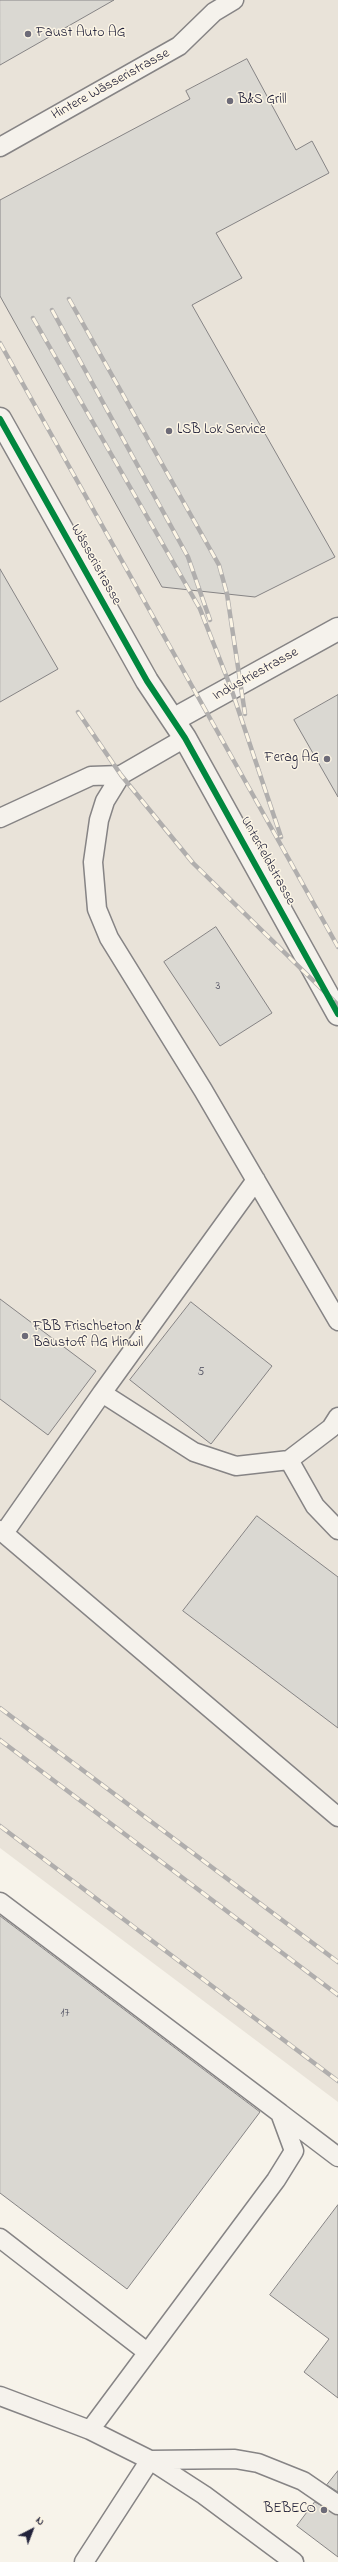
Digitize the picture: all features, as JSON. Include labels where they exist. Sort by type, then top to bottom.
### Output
[{"type":"street","name":"Wässeristrasse","points":[[0,419],[147,681],[173,720]]},
{"type":"street","name":"Industriestrasse","points":[[173,720],[338,629]]},
{"type":"street","name":"Unterfeldstrasse","points":[[173,720],[185,738],[338,1014]]},
{"type":"lane","name":"Hintere Wässeristrasse","points":[[0,147],[179,46],[211,6],[234,0]]},
{"type":"lane","points":[[0,818],[91,776],[121,775],[185,738]]},
{"type":"lane","points":[[121,775],[105,801],[95,839],[94,877],[98,909],[108,938],[203,1090],[338,1321]]},
{"type":"lane","points":[[256,1180],[2,1532],[338,1817]]},
{"type":"lane","points":[[102,1393],[194,1452],[236,1466],[288,1460],[331,1428],[338,1417]]},
{"type":"lane","points":[[288,1460],[315,1506],[338,1530]]},
{"type":"lane","points":[[0,1902],[338,2157]]},
{"type":"lane","points":[[90,2430],[276,2180],[294,2151],[280,2113]]},
{"type":"lane","points":[[0,2238],[148,2352]]},
{"type":"lane","points":[[0,2396],[90,2430],[150,2460],[204,2495],[294,2562]]},
{"type":"lane","points":[[150,2460],[235,2459],[258,2463],[303,2481],[338,2505]]},
{"type":"lane","points":[[84,2562],[150,2460]]},
{"type":"shaded area","points":[[0,0],[338,0],[338,2102],[0,1848]]},
{"type":"building","name":"Faust Auto AG","points":[[0,0],[114,0],[0,65]]},
{"type":"building","name":"LSB Lok Service","points":[[247,59],[296,150],[312,141],[329,173],[216,233],[242,278],[192,305],[335,557],[255,597],[162,587],[0,296],[0,200],[190,99],[186,91]]},
{"type":"building","points":[[0,569],[58,669],[0,702]]},
{"type":"building","name":"Ferag AG","points":[[338,695],[338,797],[294,720]]},
{"type":"building","points":[[216,927],[272,1013],[220,1046],[164,962]]},
{"type":"building","name":"FBB Frischbeton & Baustoff AG Hinwil","points":[[0,1299],[96,1371],[48,1435],[0,1399]]},
{"type":"building","points":[[191,1302],[272,1366],[211,1444],[130,1380]]},
{"type":"building","points":[[257,1516],[338,1577],[338,1728],[183,1611]]},
{"type":"building","points":[[0,1916],[260,2112],[127,2289],[0,2193]]},
{"type":"building","points":[[338,2205],[338,2398],[304,2372],[329,2339],[270,2295]]},
{"type":"building","points":[[338,2471],[338,2492],[327,2485]]},
{"type":"building","name":"BEBECO","points":[[315,2502],[338,2515],[338,2557],[297,2526]]},
{"type":"railway","points":[[69,299],[219,565],[227,594],[245,714]]},
{"type":"railway","points":[[52,310],[188,557],[210,620]]},
{"type":"railway","points":[[33,318],[200,609],[231,688],[281,837]]},
{"type":"railway","points":[[0,343],[338,947]]},
{"type":"railway","points":[[78,712],[121,775],[193,863],[338,1005]]},
{"type":"railway","points":[[0,1708],[338,1962]]},
{"type":"railway","points":[[0,1740],[338,1995]]},
{"type":"railway","points":[[0,1826],[338,2081]]},
{"type":"cycle path","points":[[0,419],[147,681],[185,738],[338,1014]]},
{"type":"place","name":"Faust Auto AG","points":[[28,34]]},
{"type":"place","name":"B&S Grill","points":[[230,101]]},
{"type":"place","name":"LSB Lok Service","points":[[169,431]]},
{"type":"place","name":"Ferag AG","points":[[327,759]]},
{"type":"place","name":"FBB Frischbeton & Baustoff AG Hinwil","points":[[25,1336]]},
{"type":"place","name":"BEBECO","points":[[324,2510]]}]
